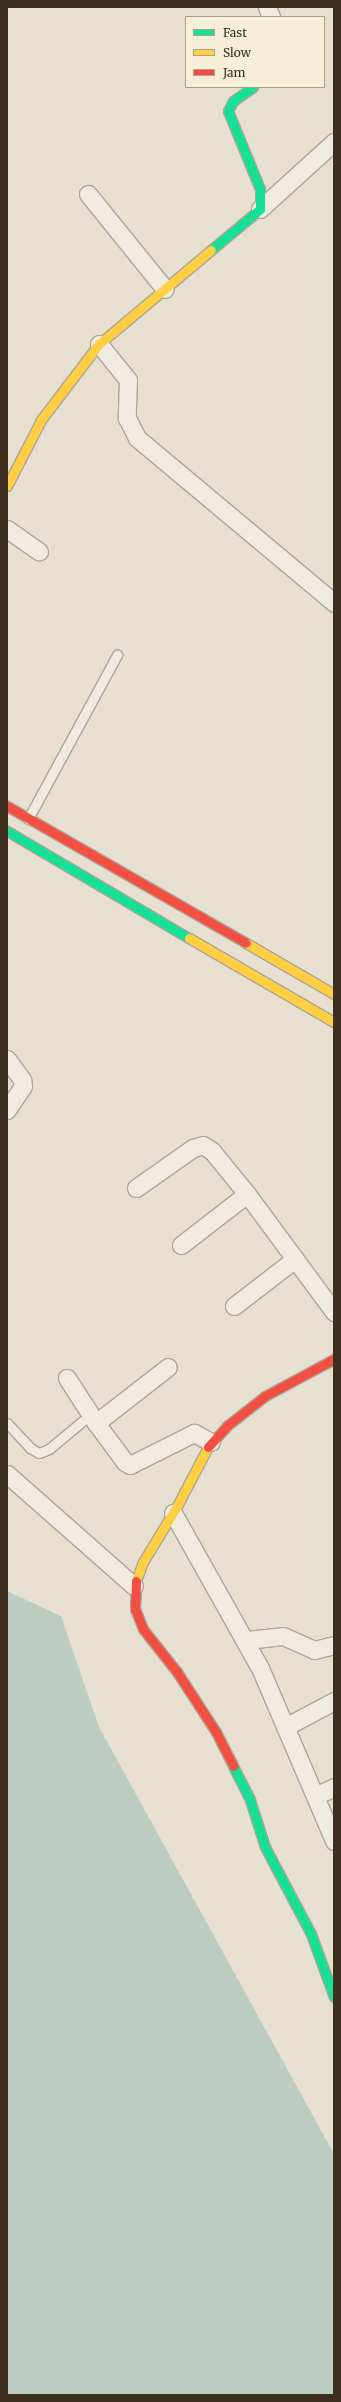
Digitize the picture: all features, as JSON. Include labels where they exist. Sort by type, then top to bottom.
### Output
[{"type":"street","points":[[252,88],[233,101],[228,111],[260,189],[260,209]]},
{"type":"street","points":[[8,478],[41,420],[99,344],[260,209],[334,142]]},
{"type":"street","points":[[88,194],[165,289]]},
{"type":"street","points":[[99,344],[128,380],[127,418],[137,438],[334,603]]},
{"type":"street","points":[[7,529],[39,551]]},
{"type":"street","points":[[7,806],[334,994]]},
{"type":"street","points":[[7,831],[334,1022]]},
{"type":"street","points":[[7,1059],[22,1080],[23,1086],[7,1110]]},
{"type":"street","points":[[136,1188],[193,1148],[203,1145],[212,1151],[247,1194],[334,1312]]},
{"type":"street","points":[[181,1245],[247,1194]]},
{"type":"street","points":[[234,1306],[295,1258]]},
{"type":"street","points":[[334,1359],[265,1396],[228,1425],[211,1442],[199,1460],[173,1513],[143,1562],[134,1586],[135,1609],[143,1629],[177,1672],[216,1732],[250,1800],[266,1847],[312,1934],[334,1997]]},
{"type":"street","points":[[93,1419],[168,1367]]},
{"type":"street","points":[[67,1378],[93,1419],[125,1462],[130,1465],[194,1433],[211,1442]]},
{"type":"street","points":[[7,1474],[134,1586]]},
{"type":"street","points":[[173,1513],[246,1640],[333,1835]]},
{"type":"street","points":[[246,1640],[283,1636],[314,1650],[334,1645]]},
{"type":"street","points":[[285,1727],[334,1701]]},
{"type":"street","points":[[315,1796],[334,1787]]},
{"type":"lane","points":[[18,837],[117,655]]},
{"type":"lane","points":[[7,1423],[30,1448],[39,1453],[93,1419]]},
{"type":"shaded area","points":[[7,1591],[61,1616],[99,1727],[334,2154],[334,2395],[7,2395]]},
{"type":"traffic: fast","points":[[211,250],[260,209],[260,189],[228,111],[233,101],[252,88]]},
{"type":"traffic: fast","points":[[7,831],[189,938]]},
{"type":"traffic: fast","points":[[233,1766],[250,1800],[265,1847],[311,1934],[334,1997]]},
{"type":"traffic: slow","points":[[7,486],[41,420],[99,344],[211,250]]},
{"type":"traffic: slow","points":[[189,938],[334,1022]]},
{"type":"traffic: slow","points":[[246,943],[334,994]]},
{"type":"traffic: slow","points":[[136,1581],[143,1562],[177,1506],[208,1447]]},
{"type":"traffic: jam","points":[[7,806],[246,943]]},
{"type":"traffic: jam","points":[[208,1447],[228,1425],[265,1396],[334,1359]]},
{"type":"traffic: jam","points":[[136,1581],[135,1609],[143,1629],[177,1672],[216,1732],[233,1766]]}]
